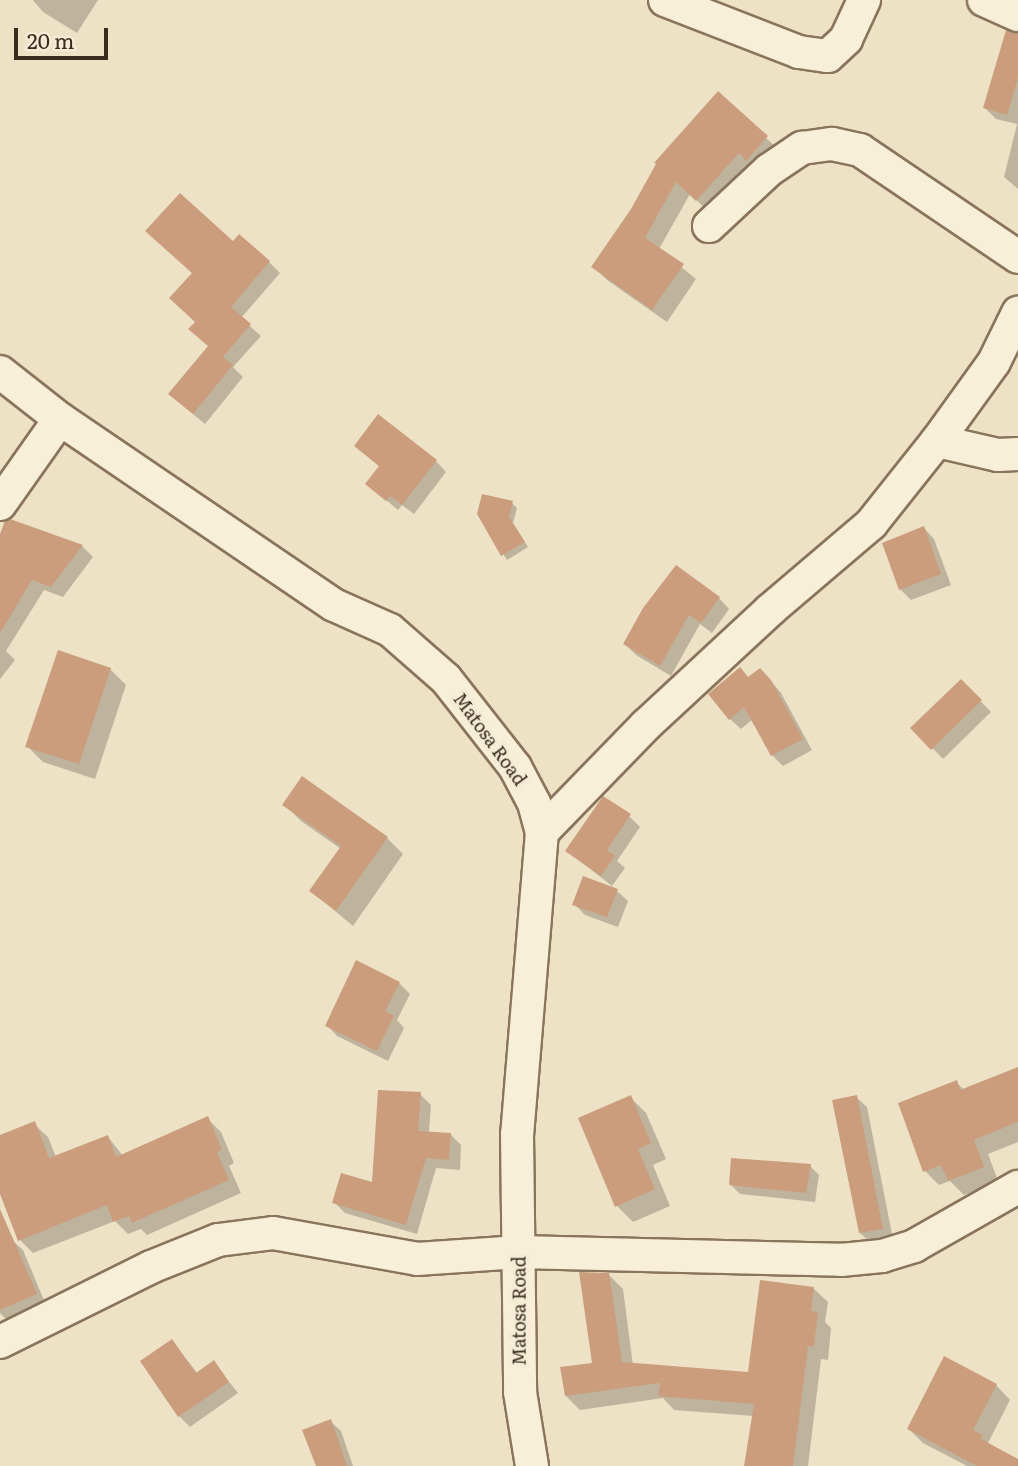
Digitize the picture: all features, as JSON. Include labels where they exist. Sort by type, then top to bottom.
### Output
[{"type":"street","points":[[665,0],[799,52],[828,56],[846,39],[864,0]]},
{"type":"street","points":[[984,0],[1018,15]]},
{"type":"street","points":[[709,226],[769,170],[802,148],[832,144],[860,150],[1018,257]]},
{"type":"street","points":[[542,832],[646,725],[770,610],[871,524],[937,441],[994,362],[1018,313]]},
{"type":"street","name":"Matosa Road","points":[[0,372],[60,419],[334,605],[390,630],[446,678],[515,767],[534,803],[542,832],[517,1134],[520,1392],[532,1466]]},
{"type":"street","points":[[0,504],[60,419]]},
{"type":"street","points":[[937,441],[998,455],[1018,454]]},
{"type":"street","points":[[0,1342],[151,1267],[218,1240],[273,1233],[417,1259],[519,1252],[841,1260],[882,1256],[914,1246],[1018,1187]]},
{"type":"building","points":[[1006,30],[1018,33],[1018,78],[1007,115],[983,108]]},
{"type":"building","points":[[718,91],[768,136],[746,161],[739,153],[696,201],[676,182],[645,238],[684,264],[652,310],[591,267],[631,209],[656,164],[654,163]]},
{"type":"building","points":[[180,193],[233,241],[239,234],[270,261],[231,307],[251,324],[223,357],[233,365],[193,414],[168,394],[208,346],[188,329],[195,322],[169,298],[192,273],[145,231]]},
{"type":"building","points":[[378,414],[437,460],[402,505],[390,496],[386,501],[365,484],[379,466],[354,446]]},
{"type":"building","points":[[482,494],[513,501],[509,517],[525,542],[501,556],[477,514]]},
{"type":"building","points":[[10,519],[83,545],[51,587],[32,580],[0,633],[0,534],[5,521]]},
{"type":"building","points":[[924,526],[941,574],[899,590],[882,543]]},
{"type":"building","points":[[676,565],[720,597],[701,623],[689,615],[660,666],[623,644],[643,608]]},
{"type":"building","points":[[58,650],[111,668],[79,764],[25,747]]},
{"type":"building","points":[[740,667],[748,677],[760,668],[771,680],[803,739],[771,756],[744,707],[729,720],[708,694]]},
{"type":"building","points":[[961,679],[982,700],[931,750],[910,728]]},
{"type":"building","points":[[302,776],[388,837],[336,911],[309,891],[341,846],[282,805]]},
{"type":"building","points":[[603,796],[631,814],[607,850],[615,856],[601,876],[565,851]]},
{"type":"building","points":[[583,876],[618,889],[607,917],[572,905]]},
{"type":"building","points":[[356,960],[400,982],[385,1011],[394,1016],[377,1051],[325,1026]]},
{"type":"building","points":[[1018,1067],[1018,1122],[974,1140],[984,1167],[948,1181],[941,1165],[923,1172],[898,1103],[957,1080],[960,1090]]},
{"type":"building","points":[[378,1090],[421,1092],[418,1131],[451,1133],[449,1160],[426,1158],[406,1225],[332,1203],[341,1173],[372,1182]]},
{"type":"building","points":[[631,1095],[651,1143],[638,1149],[655,1189],[615,1207],[578,1118]]},
{"type":"building","points":[[857,1095],[883,1229],[859,1233],[832,1100]]},
{"type":"building","points":[[208,1116],[222,1150],[217,1152],[229,1180],[132,1223],[129,1216],[113,1222],[107,1205],[18,1241],[0,1194],[0,1135],[35,1121],[49,1158],[108,1135],[116,1157]]},
{"type":"building","points":[[731,1158],[811,1164],[806,1193],[729,1185]]},
{"type":"building","points":[[0,1209],[37,1294],[0,1310]]},
{"type":"building","points":[[579,1272],[609,1273],[622,1362],[748,1372],[760,1280],[814,1287],[811,1311],[818,1312],[814,1346],[808,1346],[793,1466],[744,1466],[754,1404],[658,1396],[660,1383],[565,1396],[560,1367],[592,1363]]},
{"type":"building","points":[[172,1339],[196,1373],[214,1360],[229,1382],[178,1417],[140,1361]]},
{"type":"building","points":[[944,1356],[997,1384],[973,1430],[983,1435],[981,1439],[1018,1459],[1018,1466],[977,1466],[907,1429]]},
{"type":"building","points":[[331,1419],[347,1466],[316,1466],[302,1430]]}]
